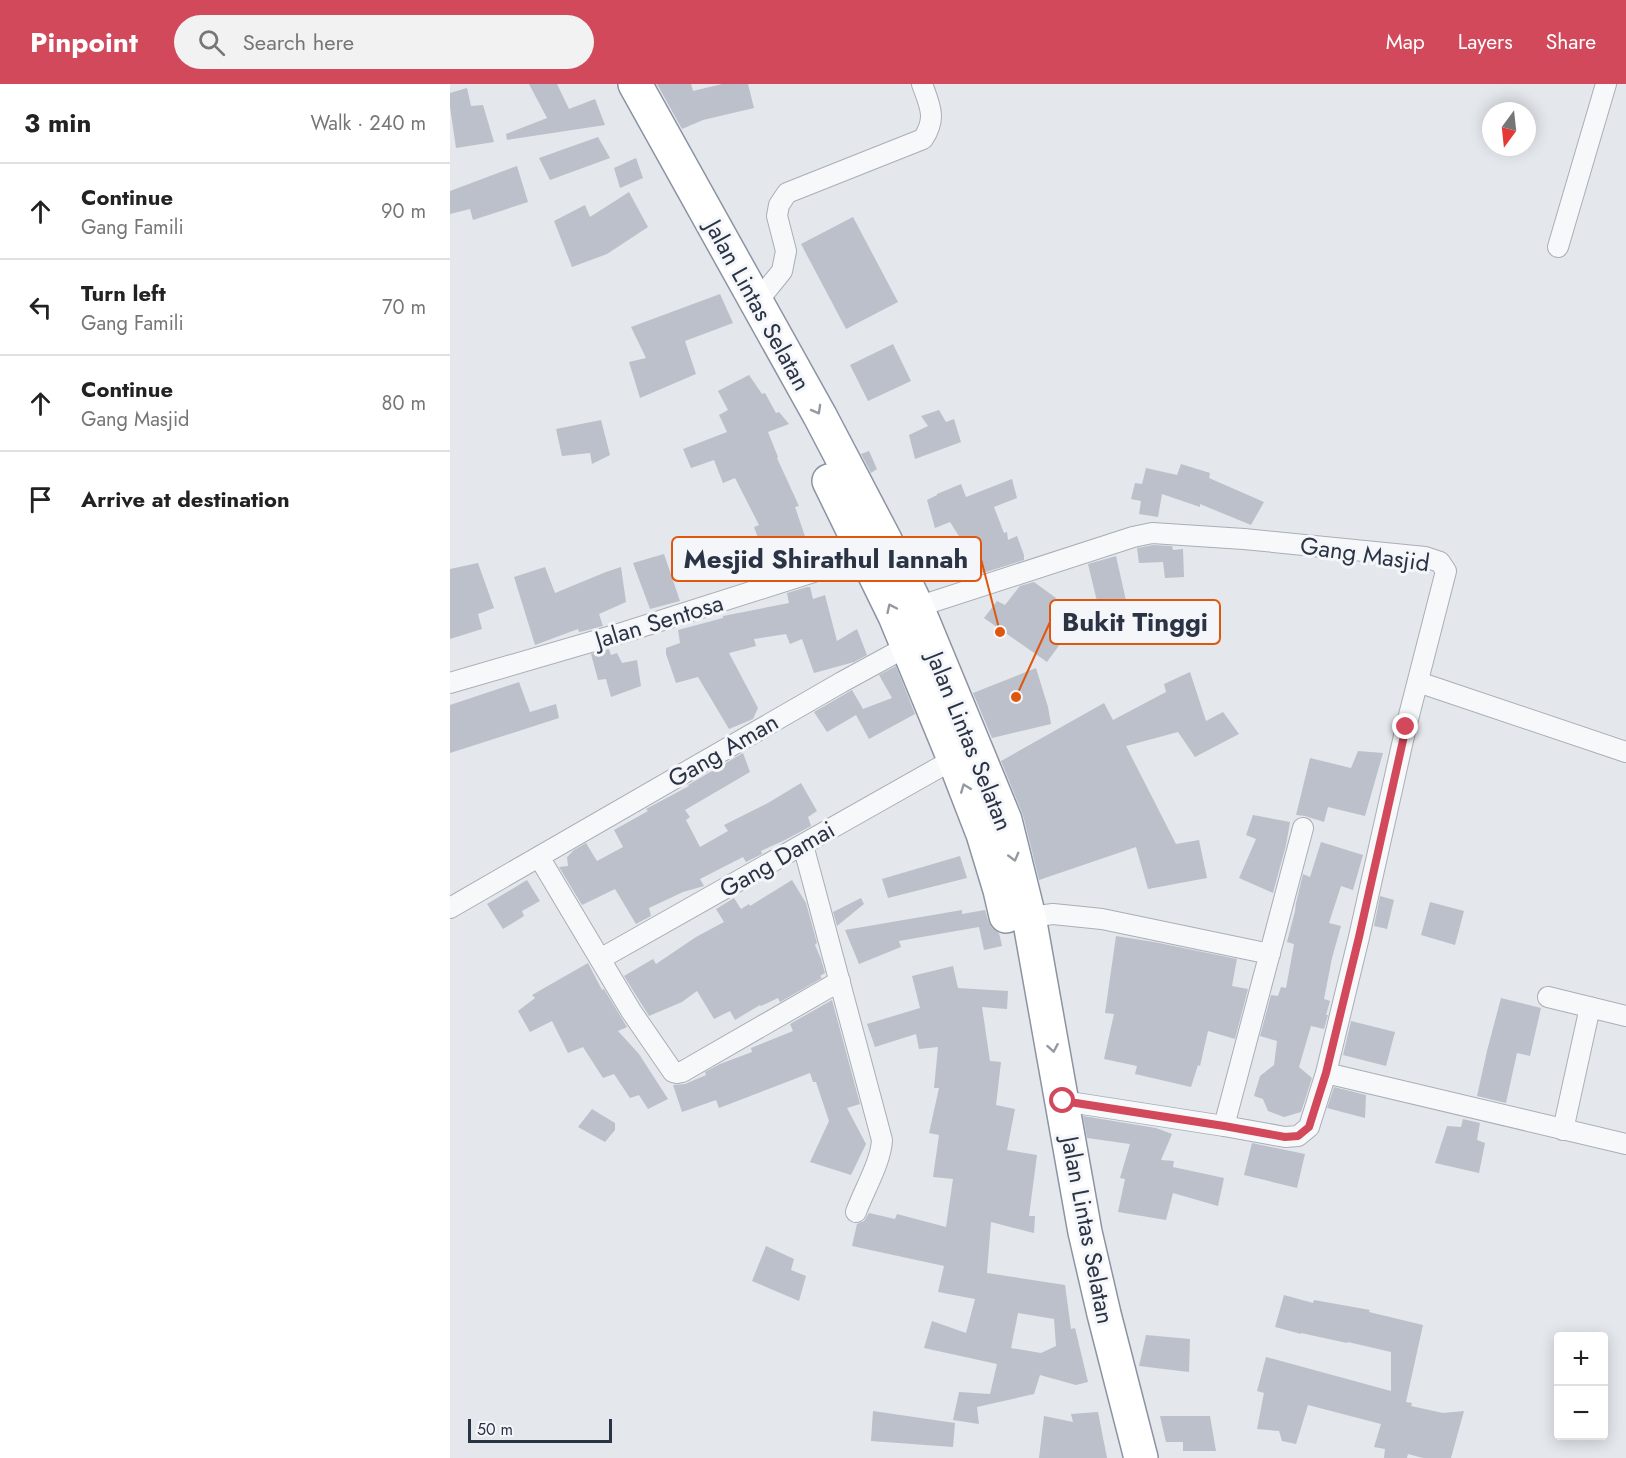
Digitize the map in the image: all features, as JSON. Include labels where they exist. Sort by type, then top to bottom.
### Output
[{"type":"highway","name":"Jalan Lintas Selatan","points":[[613,84],[769,345],[820,416],[885,540],[917,607],[1005,820],[1029,917],[1063,1101],[1119,1458]]},
{"type":"highway","name":"Jalan Lintas Selatan","points":[[635,84],[757,302],[769,345],[802,428],[867,555],[908,646],[983,834],[1009,929],[1065,1247],[1097,1329],[1141,1458]]},
{"type":"street","points":[[757,302],[782,271],[786,251],[777,216],[779,205],[787,193],[923,139],[930,129],[932,117],[922,84]]},
{"type":"street","points":[[1558,247],[1606,84]]},
{"type":"street","name":"Gang Masjid","points":[[917,607],[1133,537],[1152,533],[1244,539],[1425,557],[1440,562],[1446,572],[1326,1073],[1309,1127],[1298,1136],[1285,1137],[1063,1101]]},
{"type":"street","name":"Jalan Sentosa","points":[[450,683],[625,632],[867,555]]},
{"type":"street","name":"Gang Aman","points":[[450,908],[908,646]]},
{"type":"street","points":[[1418,682],[1626,752]]},
{"type":"street","name":"Gang Damai","points":[[600,959],[954,759]]},
{"type":"street","points":[[1224,1126],[1304,828]]},
{"type":"street","points":[[803,845],[882,1140],[880,1156],[856,1212]]},
{"type":"street","points":[[539,857],[631,1011],[673,1072],[677,1073],[840,981]]},
{"type":"street","points":[[1029,917],[1053,914],[1102,919],[1270,954]]},
{"type":"street","points":[[1548,997],[1626,1016]]},
{"type":"street","points":[[1563,1130],[1590,1007]]},
{"type":"street","points":[[1326,1073],[1626,1144]]},
{"type":"building","points":[[529,84],[557,84],[569,109],[595,99],[605,125],[507,140],[506,134],[547,118]]},
{"type":"building","points":[[657,84],[691,84],[693,91],[722,84],[748,84],[754,108],[703,120],[682,129]]},
{"type":"building","points":[[467,88],[471,106],[483,105],[494,142],[456,148],[450,93]]},
{"type":"building","points":[[598,137],[610,158],[550,180],[539,158]]},
{"type":"building","points":[[636,158],[643,178],[620,188],[614,168]]},
{"type":"building","points":[[517,166],[528,202],[473,220],[470,209],[450,214],[450,191]]},
{"type":"building","points":[[629,192],[648,227],[607,254],[572,267],[554,221],[585,205],[590,217]]},
{"type":"building","points":[[853,217],[898,302],[846,329],[801,244]]},
{"type":"building","points":[[720,294],[733,323],[685,341],[696,374],[640,398],[629,362],[646,358],[631,327]]},
{"type":"building","points":[[893,344],[911,381],[868,401],[850,365]]},
{"type":"building","points":[[749,375],[762,394],[765,393],[776,413],[779,412],[789,424],[768,432],[799,506],[795,507],[810,551],[801,556],[802,563],[771,573],[754,527],[759,525],[735,478],[723,483],[714,460],[691,468],[683,449],[727,432],[719,415],[728,410],[718,391]]},
{"type":"building","points":[[939,410],[946,422],[954,419],[961,442],[915,459],[909,435],[928,426],[921,416]]},
{"type":"building","points":[[601,420],[610,455],[592,464],[590,453],[562,456],[556,429]]},
{"type":"building","points":[[869,451],[877,469],[871,473],[861,454]]},
{"type":"building","points":[[1181,464],[1210,473],[1209,478],[1264,502],[1251,525],[1200,504],[1200,507],[1162,494],[1158,517],[1139,514],[1141,501],[1131,499],[1135,483],[1142,484],[1146,468],[1177,475]]},
{"type":"building","points":[[1012,479],[1017,498],[994,507],[1004,533],[1007,532],[1008,540],[1017,536],[1024,560],[957,581],[947,563],[969,552],[950,522],[935,528],[927,500],[961,484],[966,497]]},
{"type":"building","points":[[1153,545],[1172,546],[1173,550],[1183,549],[1184,577],[1165,578],[1163,562],[1139,563],[1137,548]]},
{"type":"building","points":[[664,554],[680,601],[650,609],[633,563]]},
{"type":"building","points":[[1116,556],[1129,614],[1101,618],[1088,564]]},
{"type":"building","points":[[478,563],[494,608],[478,614],[482,629],[450,639],[450,569]]},
{"type":"building","points":[[545,567],[555,593],[621,567],[626,602],[599,614],[603,626],[579,632],[578,629],[535,645],[514,577]]},
{"type":"building","points":[[1034,582],[1056,598],[1050,608],[1066,618],[1059,627],[1068,633],[1047,662],[984,618],[997,601],[1005,605],[1020,586]]},
{"type":"building","points":[[810,587],[813,599],[825,595],[837,641],[857,629],[867,655],[854,662],[814,673],[802,639],[790,644],[786,634],[754,639],[756,646],[729,653],[758,708],[753,719],[729,729],[698,677],[676,683],[666,648],[680,643],[678,630],[723,618],[723,616],[789,603],[787,593]]},
{"type":"building","points":[[609,649],[611,655],[617,653],[622,663],[637,660],[641,686],[611,697],[606,679],[598,680],[591,654]]},
{"type":"building","points":[[896,666],[915,714],[869,739],[856,715],[827,732],[814,712],[852,690],[863,709],[892,698],[879,675]]},
{"type":"building","points":[[1036,668],[1051,724],[992,738],[973,693]]},
{"type":"building","points":[[1190,672],[1206,721],[1223,712],[1239,734],[1195,757],[1178,732],[1126,746],[1176,844],[1199,840],[1207,878],[1148,889],[1136,847],[1039,880],[1023,815],[1001,761],[1104,703],[1113,720],[1166,692],[1164,684]]},
{"type":"building","points":[[519,682],[530,712],[556,704],[559,718],[450,753],[450,705]]},
{"type":"building","points":[[1358,751],[1383,753],[1365,816],[1328,807],[1324,822],[1296,815],[1310,758],[1351,768]]},
{"type":"building","points":[[743,753],[750,772],[685,810],[690,817],[686,820],[700,847],[728,831],[724,825],[801,783],[817,811],[808,817],[811,826],[761,851],[762,854],[746,862],[743,857],[700,879],[704,886],[683,892],[649,908],[651,916],[636,924],[615,889],[582,905],[559,867],[568,866],[567,857],[574,850],[586,843],[597,861],[623,847],[614,830]]},
{"type":"building","points":[[1253,815],[1290,822],[1273,893],[1239,878],[1256,839],[1246,835]]},
{"type":"building","points":[[1321,842],[1363,855],[1353,890],[1341,886],[1329,923],[1341,926],[1324,999],[1330,1001],[1326,1015],[1328,1015],[1324,1029],[1311,1026],[1299,1067],[1312,1078],[1301,1112],[1284,1117],[1268,1111],[1263,1099],[1254,1096],[1260,1076],[1274,1065],[1277,1041],[1260,1036],[1271,995],[1278,996],[1281,987],[1286,988],[1294,944],[1287,942],[1296,903],[1303,874],[1310,877]]},
{"type":"building","points":[[960,856],[967,878],[888,898],[882,879]]},
{"type":"building","points":[[527,880],[540,901],[522,911],[524,916],[503,929],[487,904]]},
{"type":"building","points":[[792,880],[806,903],[817,943],[815,945],[825,973],[820,976],[822,978],[780,1002],[778,998],[760,1005],[735,1020],[730,1011],[714,1019],[697,991],[682,1002],[649,1016],[624,976],[653,959],[656,964],[696,937],[724,922],[716,909],[734,898],[741,909],[749,904],[750,906]]},
{"type":"building","points":[[1380,896],[1394,900],[1387,929],[1374,926]]},
{"type":"building","points":[[861,898],[864,904],[837,926],[833,912]]},
{"type":"building","points":[[1430,902],[1464,911],[1455,945],[1421,935]]},
{"type":"building","points":[[962,910],[962,914],[985,910],[992,928],[999,933],[1002,946],[984,950],[979,927],[899,941],[901,947],[859,964],[845,930]]},
{"type":"building","points":[[1116,936],[1237,959],[1232,986],[1248,989],[1235,1039],[1208,1031],[1200,1066],[1198,1065],[1191,1087],[1135,1074],[1137,1066],[1104,1059],[1114,1014],[1105,1013]]},
{"type":"building","points":[[588,963],[602,990],[604,989],[627,1027],[618,1031],[639,1054],[668,1099],[648,1109],[639,1095],[630,1098],[614,1074],[603,1078],[583,1047],[568,1053],[552,1021],[530,1032],[518,1011],[535,998],[532,995]]},
{"type":"building","points":[[953,966],[958,988],[1008,991],[1007,1009],[982,1007],[990,1061],[1001,1062],[996,1105],[1015,1109],[1007,1150],[1037,1155],[1029,1216],[1035,1216],[1034,1233],[991,1222],[987,1273],[1065,1285],[1071,1329],[1075,1328],[1088,1382],[1076,1385],[1040,1375],[1034,1394],[977,1407],[979,1424],[953,1420],[959,1392],[990,1394],[997,1364],[924,1348],[932,1321],[966,1333],[975,1299],[938,1292],[944,1266],[852,1246],[857,1224],[864,1221],[869,1213],[895,1219],[897,1214],[946,1227],[953,1179],[933,1177],[939,1135],[929,1133],[939,1088],[934,1088],[938,1047],[919,1049],[916,1034],[875,1047],[867,1024],[920,1008],[912,976]],"holes":[[[1018,1313],[1054,1319],[1056,1346],[1041,1353],[1011,1348]]]},
{"type":"building","points":[[1501,998],[1541,1008],[1530,1056],[1517,1053],[1506,1103],[1477,1096]]},
{"type":"building","points":[[832,1000],[860,1104],[847,1108],[866,1144],[851,1175],[810,1162],[829,1121],[816,1082],[813,1082],[810,1073],[719,1108],[716,1100],[682,1112],[673,1085],[685,1084],[706,1075],[705,1072],[720,1064],[752,1052],[751,1048],[793,1031],[790,1024]]},
{"type":"building","points":[[1351,1021],[1395,1032],[1386,1066],[1343,1055]]},
{"type":"building","points":[[1334,1087],[1366,1095],[1365,1118],[1327,1108]]},
{"type":"building","points":[[592,1109],[615,1123],[615,1130],[605,1142],[578,1127]]},
{"type":"building","points":[[1083,1116],[1156,1128],[1172,1134],[1161,1160],[1174,1161],[1173,1167],[1224,1178],[1218,1206],[1173,1193],[1166,1220],[1118,1212],[1125,1179],[1120,1178],[1130,1144],[1087,1138]]},
{"type":"building","points":[[1463,1119],[1480,1123],[1477,1140],[1485,1143],[1479,1173],[1435,1163],[1447,1126],[1461,1127]]},
{"type":"building","points":[[1252,1143],[1305,1154],[1297,1188],[1244,1175]]},
{"type":"building","points":[[766,1246],[794,1259],[791,1270],[806,1276],[799,1301],[752,1281]]},
{"type":"building","points":[[1284,1295],[1313,1303],[1314,1300],[1370,1310],[1369,1312],[1423,1325],[1406,1402],[1412,1403],[1411,1406],[1443,1413],[1464,1411],[1451,1458],[1423,1458],[1408,1454],[1407,1458],[1384,1458],[1385,1449],[1374,1447],[1381,1424],[1308,1405],[1296,1444],[1282,1441],[1279,1431],[1257,1429],[1264,1393],[1257,1391],[1266,1357],[1391,1391],[1391,1352],[1275,1327]]},
{"type":"building","points":[[1146,1335],[1190,1339],[1189,1372],[1139,1366]]},
{"type":"building","points":[[873,1411],[955,1423],[953,1447],[871,1441]]},
{"type":"building","points":[[1098,1412],[1107,1458],[1039,1458],[1044,1416],[1073,1422],[1071,1414]]},
{"type":"building","points":[[1160,1416],[1210,1416],[1216,1451],[1183,1451],[1183,1442],[1166,1442]]},
{"type":"place","name":"Mesjid Shirathul Iannah","points":[[1000,632]]},
{"type":"place","name":"Bukit Tinggi","points":[[1016,697]]},
{"type":"route","points":[[1063,1101],[1285,1137],[1298,1136],[1309,1127],[1326,1073],[1359,937],[1406,727]]}]
